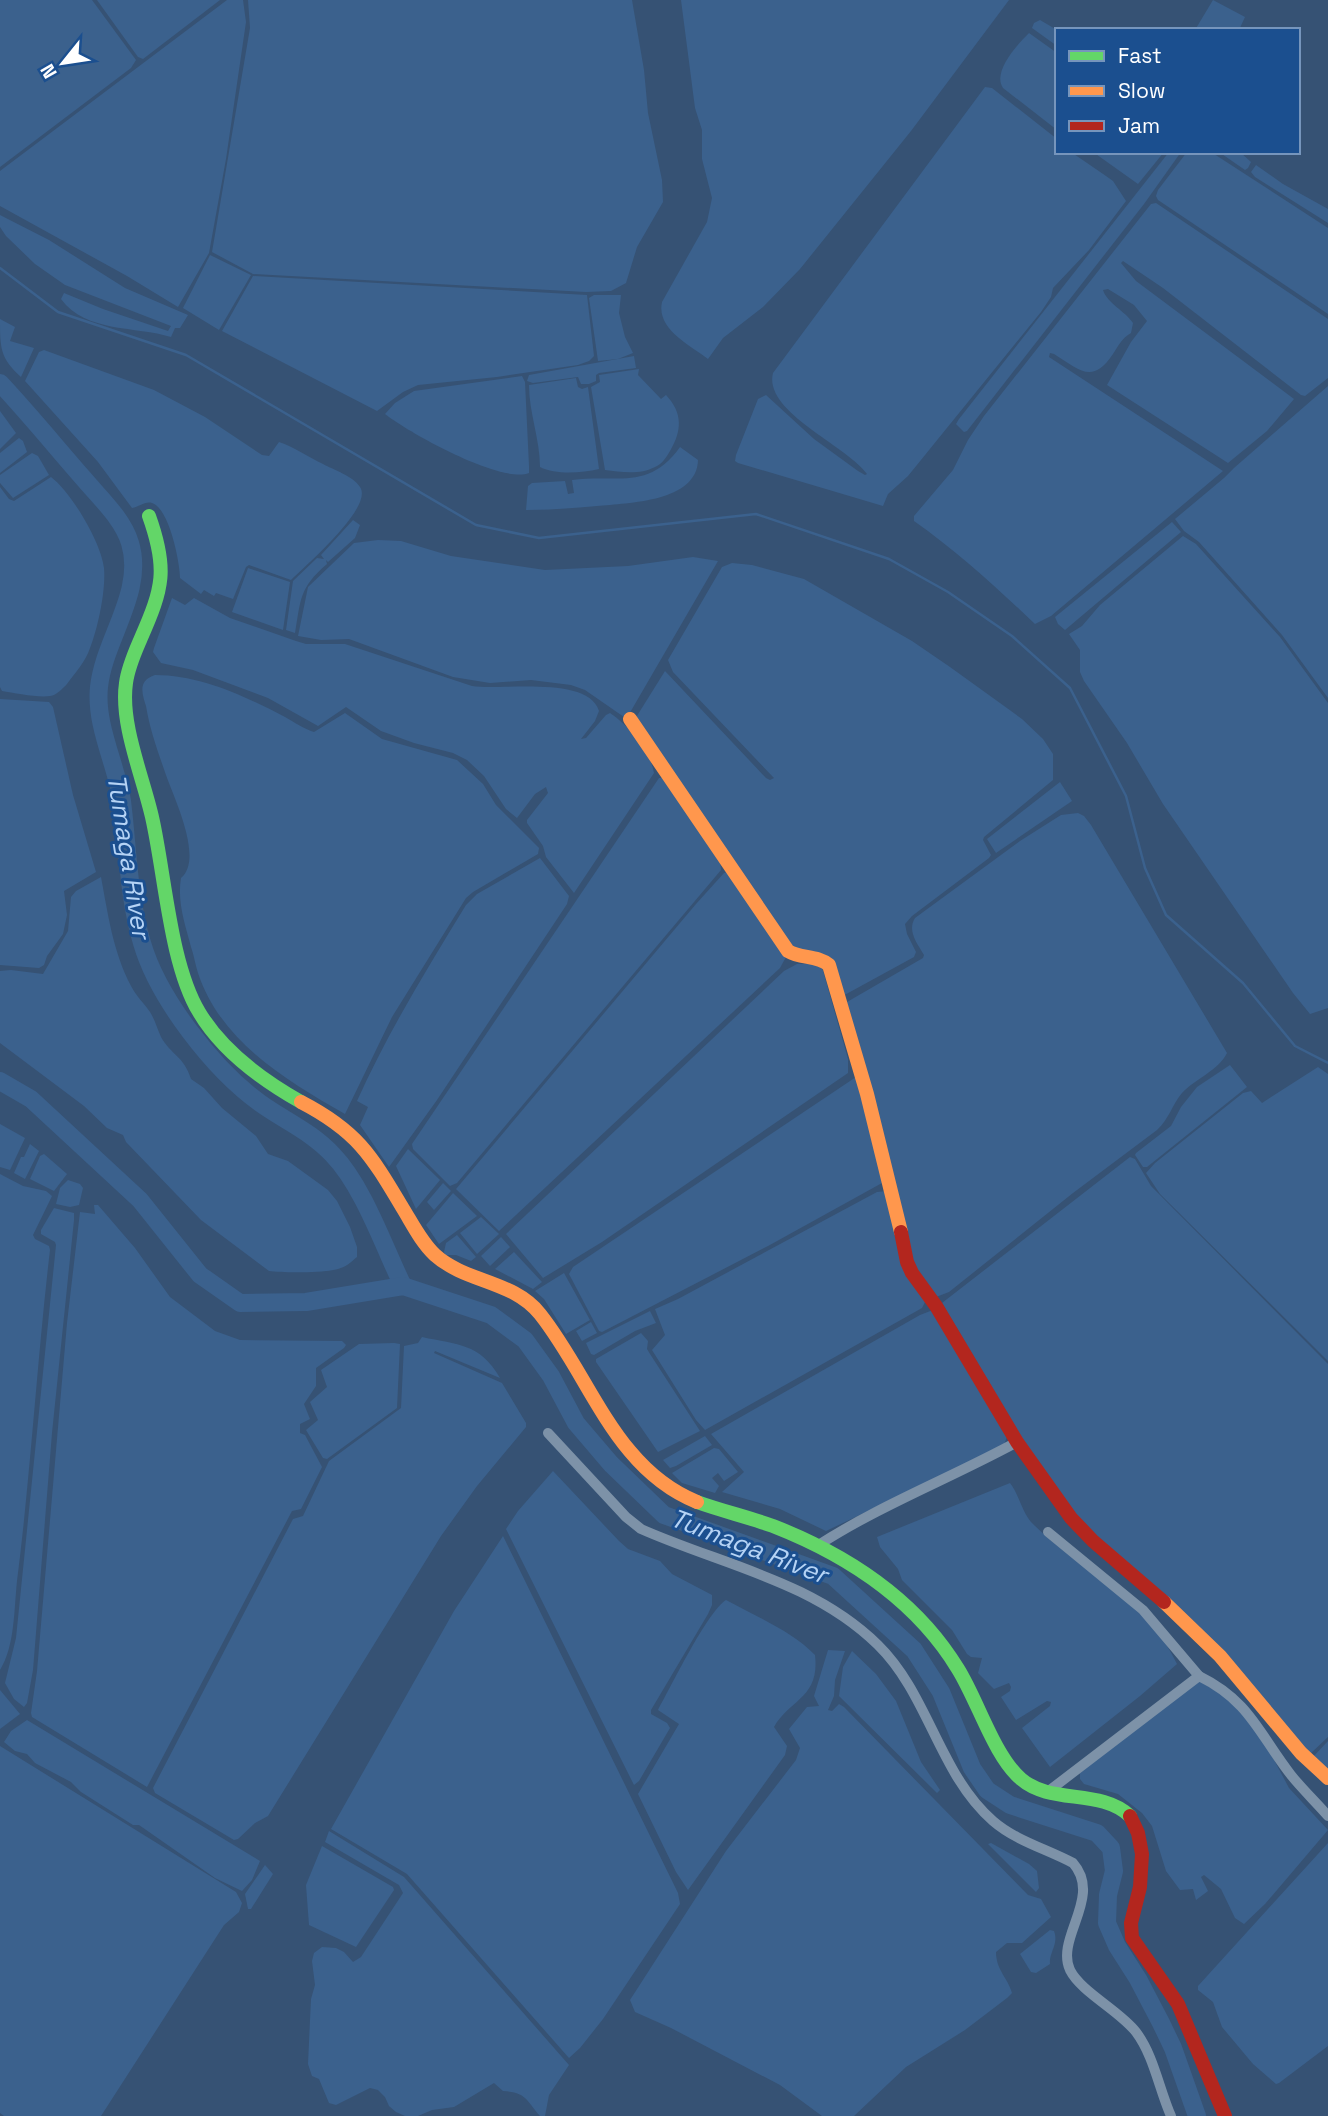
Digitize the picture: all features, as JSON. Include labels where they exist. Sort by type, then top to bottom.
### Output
[{"type":"street","points":[[149,516],[162,571],[157,594],[126,683],[126,707],[153,821],[183,975],[199,1013],[230,1049],[262,1076],[331,1118],[355,1137],[418,1233],[441,1260],[506,1288],[533,1305],[597,1407],[631,1450],[663,1484],[677,1494],[781,1529],[817,1546],[875,1580],[910,1606],[946,1650],[959,1670],[1006,1763],[1026,1783],[1036,1788],[1120,1806],[1136,1825],[1141,1837],[1142,1868],[1131,1924],[1132,1938],[1178,2004],[1225,2116]]},
{"type":"street","points":[[630,719],[788,951],[792,955],[817,957],[829,965],[888,1173],[907,1262],[1017,1442],[1071,1518],[1093,1541],[1200,1636],[1236,1674],[1301,1754],[1328,1778]]},
{"type":"street","points":[[548,1433],[625,1517],[641,1529],[753,1571],[820,1601],[853,1623],[878,1645],[908,1682],[953,1771],[970,1798],[1005,1830],[1062,1857],[1079,1870],[1084,1889],[1068,1955],[1070,1969],[1137,2034],[1147,2052],[1171,2116]]},
{"type":"street","points":[[817,1546],[884,1507],[1017,1442]]},
{"type":"street","points":[[1048,1532],[1143,1610],[1199,1676],[1225,1692],[1246,1710],[1291,1775],[1328,1816]]},
{"type":"street","points":[[1051,1790],[1199,1676]]},
{"type":"water","points":[[0,0],[92,0],[136,60],[131,68],[0,167]]},
{"type":"water","points":[[97,0],[220,0],[143,59],[138,57]]},
{"type":"water","points":[[227,0],[243,0],[246,22],[226,159],[209,253],[178,307],[0,206],[0,171]]},
{"type":"water","points":[[248,0],[632,0],[648,113],[662,180],[663,202],[637,247],[626,283],[611,291],[586,292],[253,274],[212,252],[250,28]]},
{"type":"water","points":[[681,0],[1009,0],[911,131],[800,269],[763,307],[723,338],[708,359],[669,328],[662,312],[662,302],[707,222],[712,198],[702,159],[702,130],[695,108]]},
{"type":"water","points":[[1213,0],[1245,17],[1240,28],[1196,28]]},
{"type":"water","points":[[1040,20],[1055,29],[1055,45],[1032,28],[1034,23]]},
{"type":"water","points":[[1029,33],[1055,52],[1055,128],[1003,88],[1000,82],[1003,67]]},
{"type":"water","points":[[985,87],[992,88],[1055,137],[1055,154],[1074,154],[1113,181],[1126,201],[1089,250],[1053,288],[1051,297],[1041,312],[908,476],[888,494],[883,506],[735,461],[758,399],[766,395],[814,439],[858,471],[867,474],[857,463],[793,415],[773,387],[773,373]]},
{"type":"water","points":[[1096,154],[1162,154],[1138,184]]},
{"type":"water","points":[[1167,154],[1180,154],[1144,204],[967,431],[964,432],[956,424]]},
{"type":"water","points":[[1185,154],[1214,154],[1328,228],[1328,314],[1158,200],[1158,190]]},
{"type":"water","points":[[1222,154],[1242,154],[1251,162],[1245,170]]},
{"type":"water","points":[[1256,165],[1283,184],[1328,209],[1328,223],[1255,177],[1251,172]]},
{"type":"water","points":[[1156,203],[1328,319],[1328,378],[1305,396],[1301,395],[1163,288],[1123,261],[1121,263],[1136,281],[1294,399],[1267,431],[1228,463],[1107,385],[1131,342],[1147,321],[1134,305],[1108,289],[1103,290],[1108,299],[1133,323],[1131,333],[1122,340],[1106,364],[1092,372],[1085,372],[1054,354],[1050,353],[1049,357],[1223,471],[1051,616],[1035,624],[976,570],[914,521],[914,516],[953,470],[984,416],[1151,204]]},
{"type":"water","points":[[0,215],[49,240],[125,288],[188,315],[180,328],[175,328],[171,337],[112,327],[84,318],[71,310],[61,299],[64,293],[168,331],[171,326],[65,285],[35,264],[6,236],[0,227]]},
{"type":"water","points":[[210,255],[251,275],[219,330],[183,308]]},
{"type":"water","points":[[253,276],[587,295],[594,356],[578,365],[418,385],[403,392],[377,411],[222,331]]},
{"type":"water","points":[[594,295],[621,295],[619,313],[625,337],[633,353],[618,359],[598,361],[589,298]]},
{"type":"water","points":[[0,319],[15,327],[10,341],[34,348],[21,377],[5,358],[0,338]]},
{"type":"water","points":[[44,350],[154,390],[205,417],[262,455],[269,456],[279,442],[296,449],[357,483],[362,496],[357,508],[336,536],[291,580],[249,565],[233,599],[216,593],[214,596],[204,590],[201,594],[180,578],[172,536],[158,507],[152,503],[144,503],[132,508],[98,462],[25,381],[39,352]]},
{"type":"water","points":[[634,356],[636,368],[599,373],[596,375],[596,381],[589,384],[581,384],[578,377],[533,383],[527,381],[529,375]]},
{"type":"water","points":[[639,369],[638,375],[661,399],[666,395],[672,402],[678,415],[677,436],[665,458],[649,470],[605,470],[591,387],[600,382],[599,375]]},
{"type":"water","points":[[522,376],[525,382],[529,473],[498,471],[477,464],[434,444],[385,414],[395,403],[414,391]]},
{"type":"water","points":[[576,378],[578,387],[588,387],[599,469],[569,472],[546,470],[540,467],[529,385]]},
{"type":"water","points":[[1328,386],[1328,698],[1282,635],[1175,519]]},
{"type":"water","points":[[0,411],[16,433],[0,449]]},
{"type":"water","points":[[19,438],[27,452],[0,473],[0,453]]},
{"type":"water","points":[[680,447],[698,460],[695,474],[674,492],[659,498],[626,503],[526,510],[528,486],[532,483],[565,481],[568,494],[574,493],[572,480],[644,475],[668,461]]},
{"type":"water","points":[[32,453],[38,456],[49,475],[13,498],[0,483],[0,475]]},
{"type":"water","points":[[51,477],[76,506],[102,557],[104,587],[101,609],[86,658],[59,692],[40,696],[2,691],[0,487],[9,499],[14,501]]},
{"type":"water","points":[[353,520],[360,525],[355,538],[328,562],[326,560],[327,564],[311,580],[303,595],[295,633],[286,630],[293,581],[317,558],[324,559],[321,555]]},
{"type":"water","points":[[1172,522],[1181,532],[1065,630],[1058,624],[1055,617]]},
{"type":"water","points":[[1183,536],[1196,544],[1280,637],[1328,703],[1328,1008],[1310,1014],[1163,804],[1127,743],[1084,681],[1080,672],[1080,650],[1069,634],[1082,626],[1100,605]]},
{"type":"water","points":[[401,541],[451,556],[545,570],[628,566],[693,557],[718,561],[628,716],[624,717],[585,690],[571,685],[531,680],[490,683],[453,677],[349,639],[321,640],[298,636],[308,587],[354,543]]},
{"type":"water","points":[[732,563],[752,565],[804,579],[912,641],[1022,719],[1043,739],[1053,754],[1053,780],[984,837],[991,855],[989,858],[905,924],[916,952],[914,957],[839,998],[830,963],[797,953],[635,719],[665,671],[766,778],[774,778],[673,672],[668,660],[722,567]]},
{"type":"water","points":[[248,568],[290,582],[283,630],[232,612]]},
{"type":"water","points":[[172,598],[185,605],[194,598],[230,618],[306,644],[345,644],[472,686],[542,687],[578,693],[592,700],[599,711],[581,739],[586,738],[610,713],[638,739],[654,773],[574,893],[546,857],[543,846],[527,823],[548,793],[546,787],[535,794],[517,818],[506,809],[484,776],[467,760],[453,753],[381,731],[346,707],[318,726],[268,698],[193,670],[161,663],[153,652]]},
{"type":"water","points":[[155,675],[189,679],[222,688],[314,732],[345,713],[382,739],[457,760],[483,784],[496,805],[539,848],[538,854],[466,898],[392,1017],[345,1114],[258,1057],[222,1019],[208,997],[197,970],[181,904],[181,878],[187,869],[189,857],[185,828],[154,741],[143,696],[144,683]]},
{"type":"water","points":[[0,699],[49,702],[53,707],[73,795],[96,872],[64,891],[67,915],[63,934],[47,956],[44,965],[39,968],[0,965]]},
{"type":"water","points":[[659,778],[662,778],[720,860],[721,870],[457,1183],[450,1186],[413,1149],[412,1144]]},
{"type":"water","points":[[1060,782],[1072,801],[996,853],[987,839]]},
{"type":"water","points":[[1078,813],[1091,825],[1227,1053],[1218,1064],[1182,1093],[1157,1130],[949,1292],[936,1297],[915,1276],[844,1006],[923,958],[912,932],[915,918],[1020,841],[1061,815]]},
{"type":"water","points":[[540,858],[569,896],[567,904],[437,1100],[389,1167],[360,1125],[368,1107],[357,1101],[369,1075],[408,1001],[466,905],[477,894]]},
{"type":"water","points":[[727,872],[786,957],[780,968],[499,1231],[456,1189],[696,904]]},
{"type":"water","points":[[101,877],[120,960],[131,986],[150,1012],[161,1037],[185,1065],[191,1079],[256,1136],[268,1154],[288,1161],[328,1190],[337,1201],[357,1247],[357,1257],[346,1266],[324,1271],[269,1271],[201,1220],[126,1142],[123,1135],[107,1128],[84,1106],[0,1043],[0,971],[43,974],[68,931],[71,897],[76,891]]},
{"type":"water","points":[[797,964],[816,964],[822,967],[848,1059],[848,1073],[602,1242],[543,1278],[506,1234],[784,971]]},
{"type":"water","points":[[1230,1065],[1247,1087],[1147,1167],[1143,1167],[1136,1153],[1171,1126],[1181,1107],[1197,1087]]},
{"type":"water","points":[[1318,1067],[1328,1074],[1328,1361],[1160,1194],[1146,1173],[1243,1093],[1251,1091],[1262,1103]]},
{"type":"water","points":[[856,1077],[884,1180],[882,1183],[768,1246],[602,1332],[599,1331],[569,1274],[573,1267]]},
{"type":"water","points":[[0,1124],[25,1138],[10,1170],[0,1167]]},
{"type":"water","points":[[30,1144],[39,1151],[25,1179],[14,1173]]},
{"type":"water","points":[[408,1149],[440,1180],[416,1209],[396,1166]]},
{"type":"water","points":[[44,1154],[67,1174],[54,1191],[30,1179],[40,1156]]},
{"type":"water","points":[[1130,1157],[1135,1159],[1151,1186],[1328,1364],[1328,1737],[1310,1754],[1238,1675],[1067,1514],[942,1303]]},
{"type":"water","points":[[0,1174],[23,1186],[46,1191],[52,1196],[33,1235],[35,1239],[49,1246],[50,1250],[13,1627],[9,1650],[0,1670]]},
{"type":"water","points":[[68,1180],[80,1184],[83,1188],[79,1205],[70,1207],[56,1204],[60,1188]]},
{"type":"water","points":[[443,1183],[451,1191],[434,1210],[427,1202]]},
{"type":"water","points":[[887,1191],[925,1302],[922,1308],[705,1430],[652,1350],[665,1335],[655,1309],[877,1192]]},
{"type":"water","points":[[453,1193],[477,1216],[439,1244],[426,1225]]},
{"type":"water","points":[[94,1205],[98,1205],[135,1248],[170,1297],[215,1331],[240,1340],[342,1341],[346,1345],[316,1368],[316,1386],[304,1404],[310,1419],[300,1424],[300,1433],[305,1435],[322,1467],[301,1509],[292,1511],[147,1787],[32,1717],[31,1713],[37,1671],[67,1323],[80,1212],[95,1214]]},
{"type":"water","points":[[54,1208],[74,1213],[74,1220],[52,1433],[33,1670],[24,1707],[14,1699],[5,1683],[16,1638],[56,1245],[41,1234],[41,1230]]},
{"type":"water","points":[[481,1217],[499,1234],[477,1254],[460,1233]]},
{"type":"water","points":[[457,1235],[476,1257],[471,1261],[456,1255],[445,1255],[446,1243]]},
{"type":"water","points":[[501,1237],[510,1247],[490,1266],[481,1256]]},
{"type":"water","points":[[514,1252],[542,1282],[533,1289],[495,1269]]},
{"type":"water","points":[[564,1273],[590,1320],[566,1334],[544,1299],[535,1291]]},
{"type":"water","points":[[933,1310],[1007,1437],[1003,1447],[826,1531],[780,1509],[722,1492],[744,1472],[711,1434]]},
{"type":"water","points":[[650,1311],[656,1323],[635,1331],[594,1355],[591,1354],[586,1343]]},
{"type":"water","points":[[591,1322],[597,1333],[582,1341],[576,1331]]},
{"type":"water","points":[[641,1333],[648,1341],[647,1349],[650,1354],[700,1431],[658,1452],[596,1362],[596,1359]]},
{"type":"water","points":[[422,1337],[467,1347],[484,1358],[500,1378],[435,1351],[434,1353],[502,1383],[526,1427],[477,1486],[441,1536],[268,1816],[234,1840],[155,1793],[153,1788],[293,1519],[303,1516],[329,1461],[401,1408],[404,1346],[418,1343]]},
{"type":"water","points":[[359,1344],[400,1344],[397,1408],[327,1459],[323,1458],[306,1430],[318,1420],[310,1402],[327,1387],[321,1370]]},
{"type":"water","points":[[705,1436],[712,1445],[676,1466],[670,1468],[663,1460]]},
{"type":"water","points":[[714,1448],[719,1449],[738,1472],[724,1481],[718,1473],[712,1478],[719,1486],[715,1493],[682,1483],[672,1473]]},
{"type":"water","points":[[553,1471],[628,1549],[660,1561],[672,1574],[712,1595],[708,1614],[651,1710],[651,1714],[667,1723],[670,1728],[634,1785],[506,1529]]},
{"type":"water","points":[[1010,1483],[1034,1525],[1132,1605],[1165,1642],[1177,1664],[1050,1767],[1022,1728],[1050,1706],[1051,1702],[1047,1701],[1016,1720],[1001,1697],[1010,1691],[1009,1683],[994,1689],[978,1673],[982,1658],[967,1654],[952,1630],[902,1580],[898,1569],[880,1547],[877,1537]]},
{"type":"water","points":[[503,1536],[678,1893],[680,1904],[603,2019],[569,2058],[407,1874],[331,1829],[454,1611]]},
{"type":"water","points":[[726,1600],[773,1624],[806,1646],[815,1655],[815,1669],[808,1689],[774,1727],[787,1746],[785,1755],[688,1890],[676,1872],[638,1794],[679,1724],[658,1710],[709,1619]]},
{"type":"water","points":[[828,1650],[845,1651],[828,1710],[832,1711],[839,1704],[844,1707],[1028,1895],[1041,1899],[1051,1917],[1022,1943],[1007,1943],[996,1952],[998,1964],[1012,1993],[965,2030],[906,2067],[854,2116],[822,2116],[780,2085],[635,2012],[630,2000],[726,1851],[796,1760],[800,1748],[789,1729],[807,1707],[819,1706],[814,1696]]},
{"type":"water","points":[[852,1651],[876,1674],[896,1701],[921,1762],[940,1790],[937,1793],[839,1696],[843,1667]]},
{"type":"water","points":[[1195,1679],[1233,1700],[1263,1739],[1289,1788],[1328,1830],[1265,1904],[1244,1924],[1235,1918],[1221,1889],[1204,1875],[1201,1877],[1208,1891],[1196,1900],[1193,1889],[1180,1890],[1166,1871],[1152,1826],[1142,1813],[1118,1794],[1084,1784],[1080,1779],[1080,1773]]},
{"type":"water","points":[[0,1690],[20,1714],[0,1729]]},
{"type":"water","points":[[27,1720],[260,1861],[252,1880],[242,1891],[215,1878],[139,1825],[133,1825],[81,1792],[71,1782],[35,1763],[27,1754],[15,1751],[4,1742],[11,1731]]},
{"type":"water","points":[[1328,1741],[1328,1777],[1311,1759]]},
{"type":"water","points":[[0,1746],[236,1892],[242,1903],[239,1912],[224,1925],[101,2116],[4,2116],[0,2113]]},
{"type":"water","points":[[329,1831],[404,1877],[569,2065],[549,2095],[545,2116],[540,2116],[521,2095],[503,2091],[494,2083],[454,2107],[432,2110],[418,2116],[405,2116],[396,2112],[378,2090],[370,2088],[336,2105],[329,2103],[319,2079],[312,2076],[308,2064],[311,1999],[315,1985],[312,1961],[314,1953],[322,1947],[336,1948],[353,1962],[361,1957],[403,1893],[399,1885],[325,1842]]},
{"type":"water","points":[[991,1843],[1037,1871],[1039,1888],[1036,1892],[988,1844]]},
{"type":"water","points":[[1328,1843],[1328,2046],[1276,2084],[1253,2064],[1222,2027],[1213,2002],[1198,1990],[1198,1986]]},
{"type":"water","points":[[322,1846],[393,1887],[394,1890],[356,1947],[309,1925],[306,1885]]},
{"type":"water","points":[[265,1865],[273,1874],[251,1909],[248,1909],[245,1894]]},
{"type":"water","points":[[1050,1930],[1054,1931],[1055,1940],[1050,1964],[1036,1973],[1031,1972],[1020,1954]]},
{"type":"waterway","points":[[0,268],[58,312],[186,355],[476,525],[539,538],[756,514],[889,559],[948,592],[1012,636],[1070,688],[1126,796],[1145,868],[1166,915],[1243,983],[1295,1046],[1328,1063]]},
{"type":"waterway","name":"Tumaga River","points":[[0,383],[110,509],[130,543],[132,579],[102,669],[99,701],[103,730],[122,801],[137,925],[150,964],[189,1031],[224,1071],[260,1103],[316,1140],[344,1168],[363,1200],[403,1286]]},
{"type":"waterway","name":"Tumaga River","points":[[0,1081],[31,1099],[140,1200],[200,1275],[240,1303],[306,1302],[403,1286],[491,1315],[525,1340],[551,1376],[576,1423],[611,1464],[664,1515],[833,1576],[914,1650],[941,1692],[972,1768],[987,1790],[1010,1805],[1097,1833],[1111,1848],[1114,1871],[1108,1895],[1107,1923],[1173,2048],[1197,2116]]},
{"type":"traffic: fast","points":[[149,516],[159,550],[160,578],[154,605],[128,671],[126,716],[152,817],[181,969],[199,1012],[219,1039],[258,1074],[301,1102]]},
{"type":"traffic: fast","points":[[697,1502],[764,1523],[800,1538],[878,1582],[901,1601],[941,1644],[958,1669],[1003,1757],[1021,1779],[1046,1792],[1105,1802],[1130,1816]]},
{"type":"traffic: slow","points":[[630,719],[788,951],[829,965],[867,1094],[901,1232]]},
{"type":"traffic: slow","points":[[301,1102],[336,1123],[361,1146],[435,1255],[461,1271],[517,1294],[540,1314],[625,1445],[645,1468],[669,1487],[697,1502]]},
{"type":"traffic: slow","points":[[1164,1602],[1220,1656],[1301,1753],[1328,1778]]},
{"type":"traffic: jam","points":[[901,1232],[912,1273],[936,1306],[1017,1442],[1071,1518],[1093,1541],[1164,1602]]},
{"type":"traffic: jam","points":[[1130,1816],[1138,1833],[1142,1854],[1140,1887],[1131,1923],[1132,1938],[1178,2004],[1225,2116]]}]
